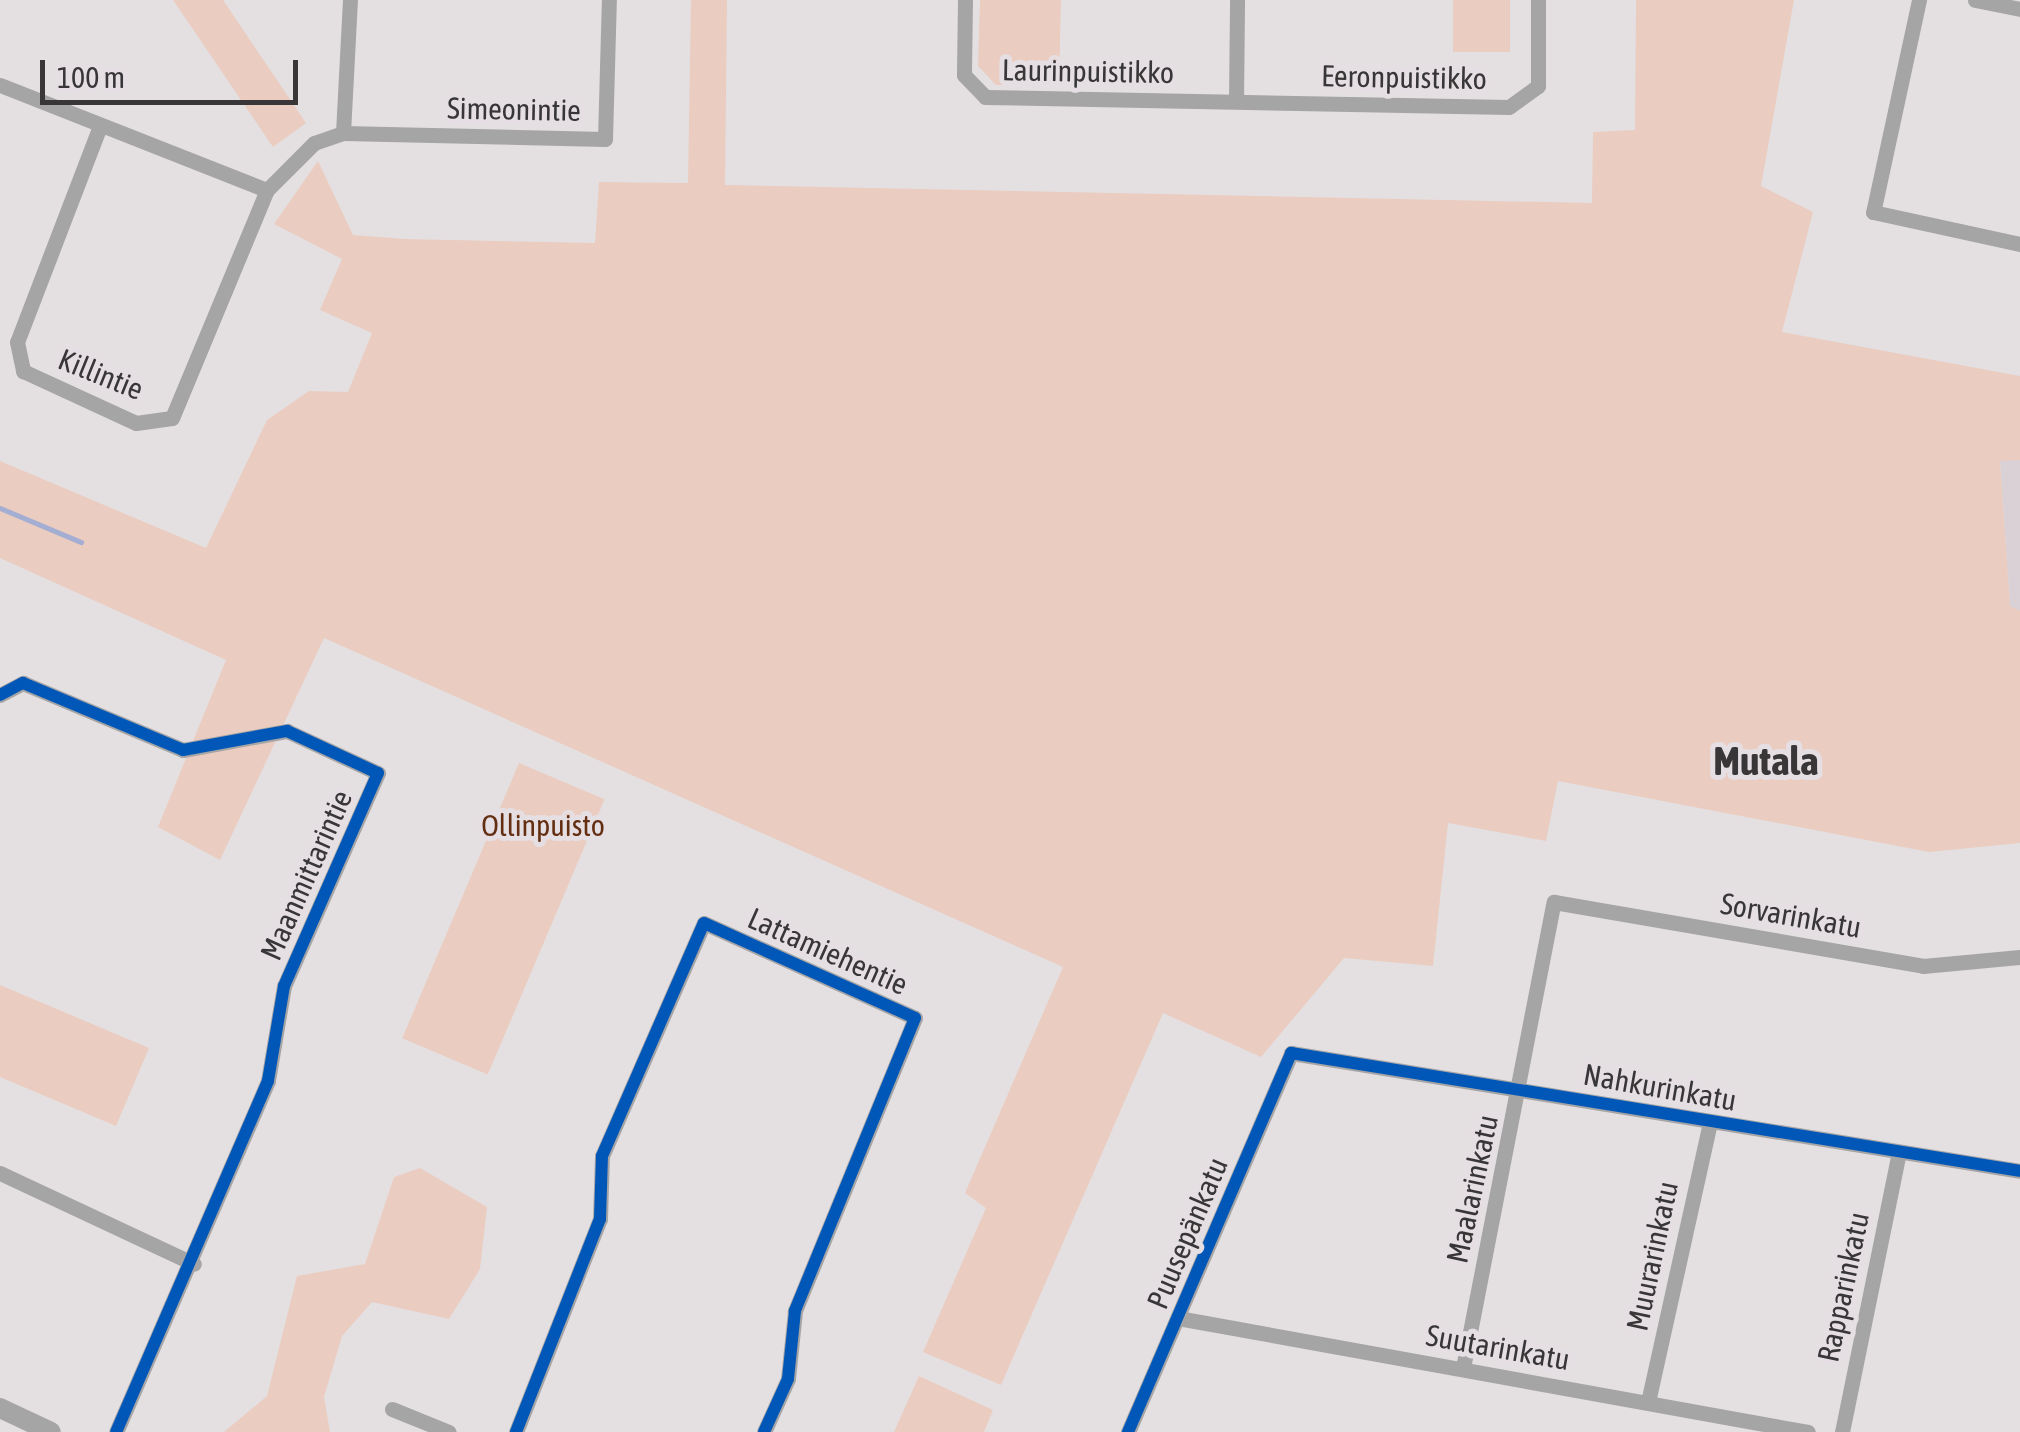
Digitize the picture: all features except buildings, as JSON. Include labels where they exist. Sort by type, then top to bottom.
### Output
[{"type":"street","points":[[0,86],[268,190],[314,143],[343,133],[350,0]]},
{"type":"street","name":"Simeonintie","points":[[343,133],[605,139],[609,0]]},
{"type":"street","name":"Laurinpuistikko","points":[[964,0],[964,75],[985,97],[1236,101]]},
{"type":"street","points":[[1236,101],[1237,0]]},
{"type":"street","name":"Eeronpuistikko","points":[[1236,101],[1509,107],[1538,86],[1538,0]]},
{"type":"street","points":[[1919,0],[1874,212],[2020,244]]},
{"type":"street","points":[[1975,0],[2020,9]]},
{"type":"street","name":"Killintie","points":[[100,126],[18,342],[24,371],[136,422],[172,418],[268,190]]},
{"type":"street","name":"Maanmittarintie","points":[[0,695],[22,682],[183,750],[287,731],[378,773],[284,986],[268,1081],[194,1264],[116,1432]]},
{"type":"street","name":"Sorvarinkatu","points":[[1554,902],[1924,966],[2020,958]]},
{"type":"street","name":"Maalarinkatu","points":[[1464,1368],[1554,902]]},
{"type":"street","name":"Lattamiehentie","points":[[516,1432],[600,1219],[602,1156],[704,923],[916,1018],[794,1311],[788,1379],[764,1432]]},
{"type":"street","name":"Nahkurinkatu","points":[[1292,1053],[2020,1171]]},
{"type":"street","name":"Puusepänkatu","points":[[1128,1432],[1292,1053]]},
{"type":"street","name":"Muurarinkatu","points":[[1648,1402],[1710,1122]]},
{"type":"street","name":"Rapparinkatu","points":[[1842,1432],[1898,1153]]},
{"type":"street","points":[[0,1173],[194,1264]]},
{"type":"street","name":"Suutarinkatu","points":[[1178,1318],[1808,1432]]},
{"type":"street","points":[[0,1408],[51,1432]]},
{"type":"street","points":[[392,1409],[449,1432]]},
{"type":"shaded area","points":[[2000,460],[2020,460],[2020,611],[2010,607]]},
{"type":"green space","points":[[173,0],[223,0],[306,123],[273,147]]},
{"type":"green space","points":[[691,0],[727,0],[725,185],[1592,203],[1593,132],[1635,130],[1636,0],[1794,0],[1761,186],[1813,212],[1782,332],[2020,376],[2020,460],[2000,461],[2010,606],[2020,611],[2020,843],[1929,852],[1558,781],[1546,841],[1448,823],[1433,966],[1344,958],[1261,1057],[1163,1013],[1001,1385],[923,1352],[986,1208],[965,1193],[1063,967],[324,638],[220,860],[158,827],[226,660],[0,558],[0,461],[206,548],[267,420],[309,391],[348,392],[372,333],[320,310],[342,259],[274,224],[318,161],[353,235],[404,239],[595,243],[599,182],[688,183]]},
{"type":"green space","points":[[980,0],[1061,0],[1059,84],[996,85],[978,66]]},
{"type":"green space","points":[[1453,0],[1510,0],[1510,52],[1453,52]]},
{"type":"green space","name":"Ollinpuisto","points":[[519,763],[605,799],[488,1075],[402,1038]]},
{"type":"green space","points":[[0,985],[149,1048],[116,1126],[0,1077]]},
{"type":"green space","points":[[420,1168],[487,1207],[480,1269],[449,1319],[372,1302],[342,1336],[324,1397],[330,1432],[224,1432],[267,1396],[297,1276],[365,1264],[394,1177]]},
{"type":"green space","points":[[919,1376],[993,1410],[984,1432],[894,1432]]},
{"type":"waterway","points":[[0,508],[81,542]]},
{"type":"cycle path","points":[[0,695],[23,683],[183,750],[287,731],[378,773],[284,986],[268,1081],[116,1432]]},
{"type":"cycle path","points":[[516,1432],[600,1219],[602,1156],[704,923],[915,1018],[795,1311],[788,1379],[764,1432]]},
{"type":"cycle path","points":[[1128,1432],[1291,1053],[2020,1171]]},
{"type":"district","name":"Mutala","points":[[1766,761]]}]
